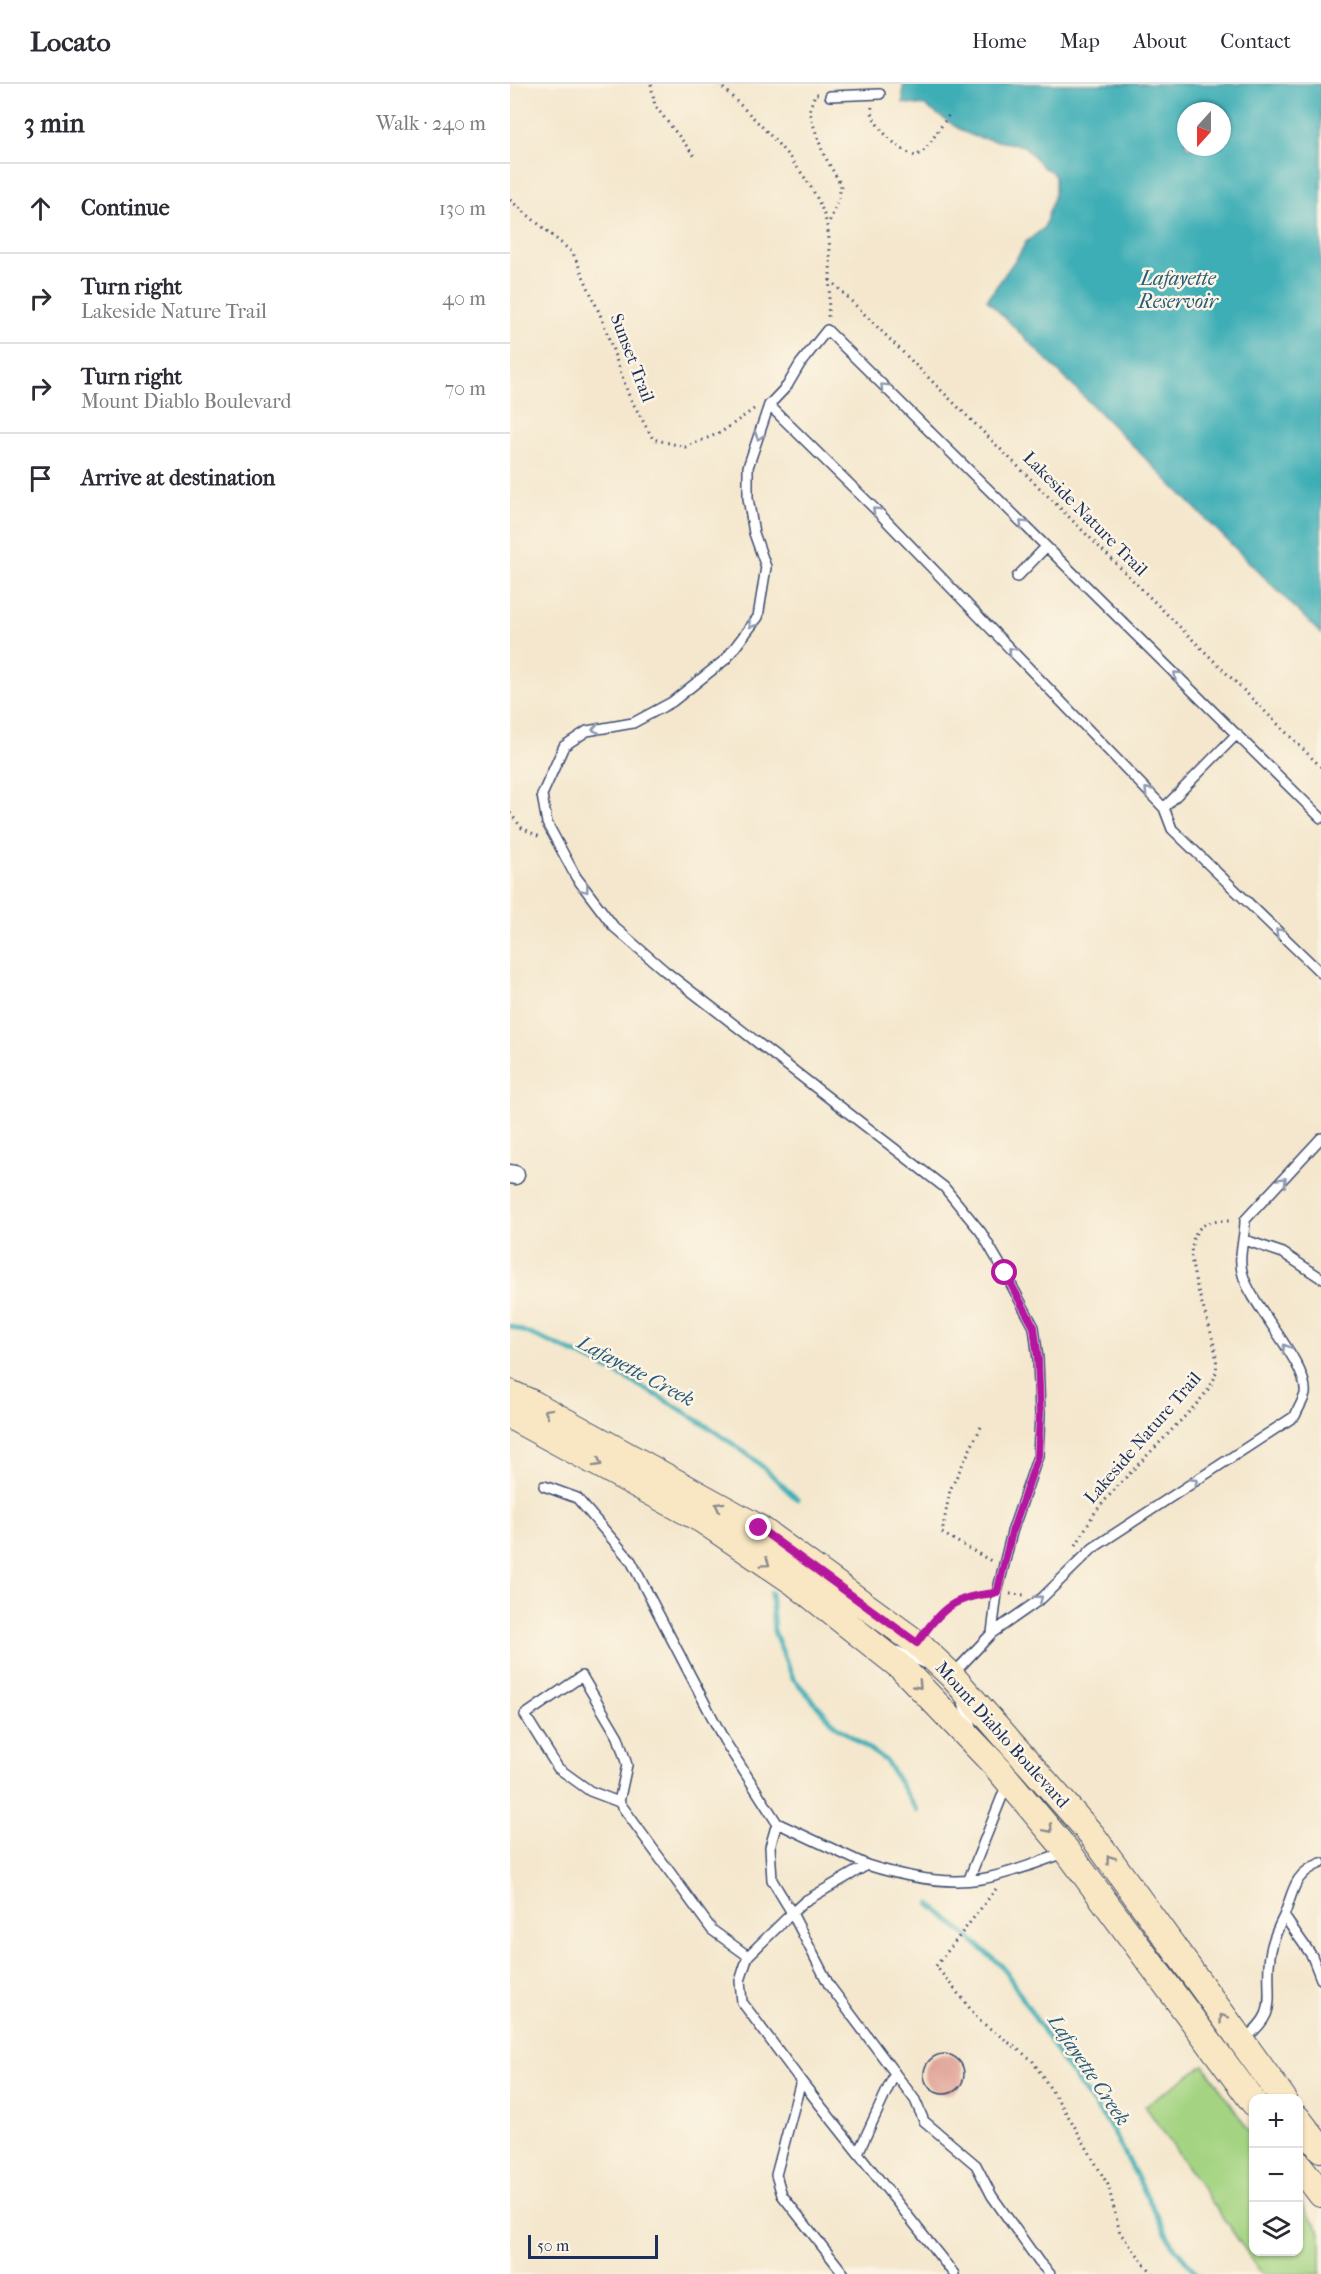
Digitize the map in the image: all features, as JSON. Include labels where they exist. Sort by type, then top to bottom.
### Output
[{"type":"main road","name":"Mount Diablo Boulevard","points":[[510,1393],[542,1408],[759,1528],[917,1643],[951,1676],[1092,1834],[1240,2042],[1280,2094]]},
{"type":"main road","name":"Mount Diablo Boulevard","points":[[510,1416],[702,1520],[795,1583],[902,1668],[982,1752],[1068,1852],[1249,2096]]},
{"type":"main road","points":[[1303,2124],[1321,2149]]},
{"type":"main road","points":[[1303,2169],[1321,2194]]},
{"type":"lane","points":[[830,96],[877,94]]},
{"type":"lane","points":[[992,1633],[997,1593],[1012,1532],[1038,1456],[1040,1414],[1034,1327],[981,1232],[944,1187],[684,986],[614,927],[576,877],[558,844],[547,823],[542,795],[564,746],[587,731],[633,723],[672,702],[726,659],[758,617],[765,567],[754,533],[750,510],[748,467],[769,405],[787,386],[800,364],[827,330],[1321,818]]},
{"type":"lane","points":[[769,405],[876,510],[1164,808],[1172,829],[1321,973]]},
{"type":"lane","points":[[1017,577],[1046,547]]},
{"type":"lane","points":[[1164,808],[1237,734]]},
{"type":"lane","points":[[951,1676],[992,1633],[1042,1598],[1093,1548],[1295,1416],[1305,1394],[1299,1369],[1243,1277],[1240,1258],[1245,1240],[1245,1220],[1321,1138]]},
{"type":"lane","points":[[1245,1240],[1283,1253],[1321,1278]]},
{"type":"lane","points":[[544,1486],[577,1498],[631,1561],[724,1740],[777,1823],[867,1864],[899,1875],[979,1879],[1010,1872],[1068,1852]]},
{"type":"lane","points":[[859,1634],[951,1676],[982,1752]]},
{"type":"lane","points":[[619,1802],[627,1765],[618,1737],[582,1676],[525,1715],[558,1768],[590,1791],[619,1802],[712,1930],[748,1956]]},
{"type":"lane","points":[[969,1879],[1008,1782]]},
{"type":"lane","points":[[777,1823],[770,1847],[772,1880],[829,1985],[915,2100],[924,2121],[976,2165],[992,2196],[1050,2274]]},
{"type":"lane","points":[[1240,2042],[1258,2028],[1267,2013],[1272,1939],[1284,1916],[1297,1881],[1306,1869],[1321,1863]]},
{"type":"lane","points":[[867,1864],[805,1901],[748,1956],[740,1981],[742,2002],[801,2081],[954,2274]]},
{"type":"lane","points":[[1284,1916],[1312,1956],[1321,1979]]},
{"type":"lane","points":[[858,2153],[895,2073]]},
{"type":"lane","points":[[801,2081],[776,2175],[782,2195],[844,2274]]},
{"type":"path","points":[[651,84],[655,106],[697,159]]},
{"type":"path","points":[[720,84],[798,167],[816,196],[827,226],[830,280],[827,330]]},
{"type":"path","points":[[827,226],[839,198],[841,185],[824,153],[810,109],[815,94],[823,93],[830,96]]},
{"type":"path","points":[[877,94],[871,112],[874,120],[894,144],[916,156],[925,150],[951,112]]},
{"type":"path","name":"Sunset Trail","points":[[510,200],[573,253],[603,319],[629,396],[653,440],[685,447],[720,433],[758,406]]},
{"type":"path","name":"Lakeside Nature Trail","points":[[830,280],[1321,767]]},
{"type":"path","points":[[510,813],[522,828],[558,844]]},
{"type":"path","name":"Lakeside Nature Trail","points":[[1075,1547],[1096,1511],[1197,1402],[1215,1376],[1214,1353],[1191,1257],[1192,1242],[1199,1229],[1212,1222],[1245,1220]]},
{"type":"path","points":[[981,1427],[950,1490],[942,1533],[1003,1568]]},
{"type":"path","points":[[917,1643],[939,1613],[948,1606],[978,1594],[1024,1595],[1034,1593]]},
{"type":"path","points":[[1010,1872],[936,1966],[980,2021],[1032,2060],[1072,2122],[1108,2185],[1120,2233],[1153,2274]]},
{"type":"green space","points":[[1204,2065],[1249,2131],[1249,2255],[1145,2106]]},
{"type":"green space","points":[[1303,2207],[1321,2233],[1321,2274],[1262,2274],[1249,2256],[1303,2256]]},
{"type":"water","name":"Lafayette Reservoir","points":[[903,84],[1321,84],[1321,634],[987,300],[1026,242],[1044,228],[1055,193],[1055,177],[1024,146],[976,137],[964,132],[925,106],[903,103]]},
{"type":"building","points":[[944,2054],[958,2060],[964,2074],[958,2088],[944,2094],[930,2088],[924,2074],[930,2060]]},
{"type":"waterway","name":"Lafayette Creek","points":[[510,1326],[601,1365],[688,1414],[750,1456],[797,1499]]},
{"type":"waterway","name":"Lafayette Creek","points":[[771,1593],[774,1631],[793,1678],[835,1725],[886,1761],[917,1811]]},
{"type":"waterway","name":"Lafayette Creek","points":[[930,1904],[1003,1967],[1061,2059],[1112,2129],[1172,2244],[1197,2274]]},
{"type":"route","points":[[759,1528],[917,1643],[939,1613],[948,1606],[978,1594],[997,1593],[1012,1532],[1038,1456],[1040,1414],[1034,1327],[1005,1273]]}]
